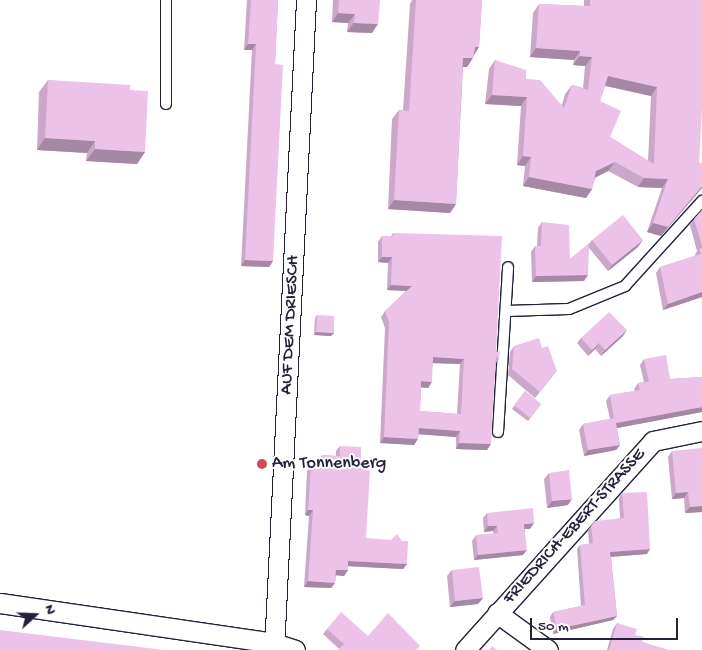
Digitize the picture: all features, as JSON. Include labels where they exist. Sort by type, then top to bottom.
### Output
[{"type":"street","name":"AUF DEM DRIESCH","points":[[274,646],[306,0]]},
{"type":"street","name":"FRIEDRICH-EBERT-STRASSE","points":[[465,650],[653,441],[702,431]]},
{"type":"street","points":[[0,603],[295,650]]},
{"type":"street","points":[[497,613],[548,650]]},
{"type":"lane","points":[[166,0],[166,104]]},
{"type":"lane","points":[[506,311],[569,309],[626,286],[702,201]]},
{"type":"lane","points":[[498,432],[508,267]]},
{"type":"building","points":[[251,0],[278,0],[275,64],[283,65],[273,261],[245,260],[256,44],[248,44]]},
{"type":"building","points":[[339,0],[380,0],[378,24],[354,23],[355,14],[338,13]]},
{"type":"building","points":[[416,0],[482,0],[479,47],[475,47],[473,58],[463,58],[456,204],[394,200],[399,110],[409,111]]},
{"type":"building","points":[[590,0],[702,0],[702,109],[699,163],[702,163],[702,186],[668,227],[653,223],[668,179],[644,178],[615,162],[596,171],[592,189],[529,177],[531,157],[523,156],[527,97],[492,95],[495,60],[526,70],[526,79],[540,80],[564,108],[572,85],[588,90],[592,57],[580,56],[580,51],[536,48],[539,4],[590,6]],"holes":[[[608,76],[657,87],[654,164],[610,137],[621,111],[600,101]]]},
{"type":"building","points":[[48,80],[130,85],[130,90],[148,91],[145,152],[95,149],[95,141],[45,138]]},
{"type":"building","points":[[702,210],[702,246],[694,219]]},
{"type":"building","points":[[623,215],[643,240],[612,265],[592,240]]},
{"type":"building","points":[[542,222],[569,225],[570,259],[589,243],[588,275],[536,276],[535,246],[541,246]]},
{"type":"building","points":[[393,233],[502,236],[496,352],[500,351],[499,359],[496,356],[491,444],[459,443],[460,431],[419,428],[418,439],[384,437],[389,322],[385,311],[412,286],[391,285],[392,257],[382,257],[382,236],[393,236]],"holes":[[[433,357],[464,359],[461,414],[420,411],[421,381],[432,382]]]},
{"type":"building","points":[[702,248],[702,292],[668,304],[660,267],[701,254],[699,249]]},
{"type":"building","points":[[609,312],[627,330],[605,350],[599,343],[592,350],[581,338]]},
{"type":"building","points":[[317,315],[334,316],[334,333],[316,332]]},
{"type":"building","points":[[539,338],[542,348],[548,346],[557,371],[540,392],[512,369],[514,346]]},
{"type":"building","points":[[666,355],[670,379],[702,377],[702,407],[616,423],[620,445],[588,450],[583,424],[614,418],[610,395],[640,390],[638,383],[649,382],[644,359]]},
{"type":"building","points":[[525,391],[541,404],[530,418],[514,405]]},
{"type":"building","points":[[340,446],[361,447],[361,469],[370,470],[366,538],[391,540],[397,534],[402,541],[408,541],[407,564],[348,561],[348,570],[336,570],[335,583],[308,581],[313,510],[308,510],[311,465],[321,466],[322,455],[340,456]]},
{"type":"building","points":[[702,448],[702,506],[690,507],[688,492],[676,493],[672,451]]},
{"type":"building","points":[[569,470],[572,499],[552,501],[549,473]]},
{"type":"building","points":[[647,492],[650,549],[610,552],[617,616],[557,629],[553,612],[585,605],[580,545],[593,543],[591,526],[595,521],[624,518],[622,493]]},
{"type":"building","points":[[533,508],[534,523],[524,524],[527,550],[478,555],[476,535],[498,533],[497,526],[488,526],[487,513]]},
{"type":"building","points":[[479,567],[483,598],[455,601],[452,570]]},
{"type":"building","points":[[341,612],[368,636],[388,613],[420,646],[416,650],[338,650],[344,644],[327,629]]},
{"type":"building","points":[[617,623],[637,629],[635,635],[644,637],[642,642],[668,650],[609,650]]},
{"type":"building","points":[[0,630],[164,650],[0,650]]},
{"type":"building","points":[[492,646],[497,650],[489,650]]},
{"type":"place","name":"Am Tonnenberg","points":[[262,464]]}]
